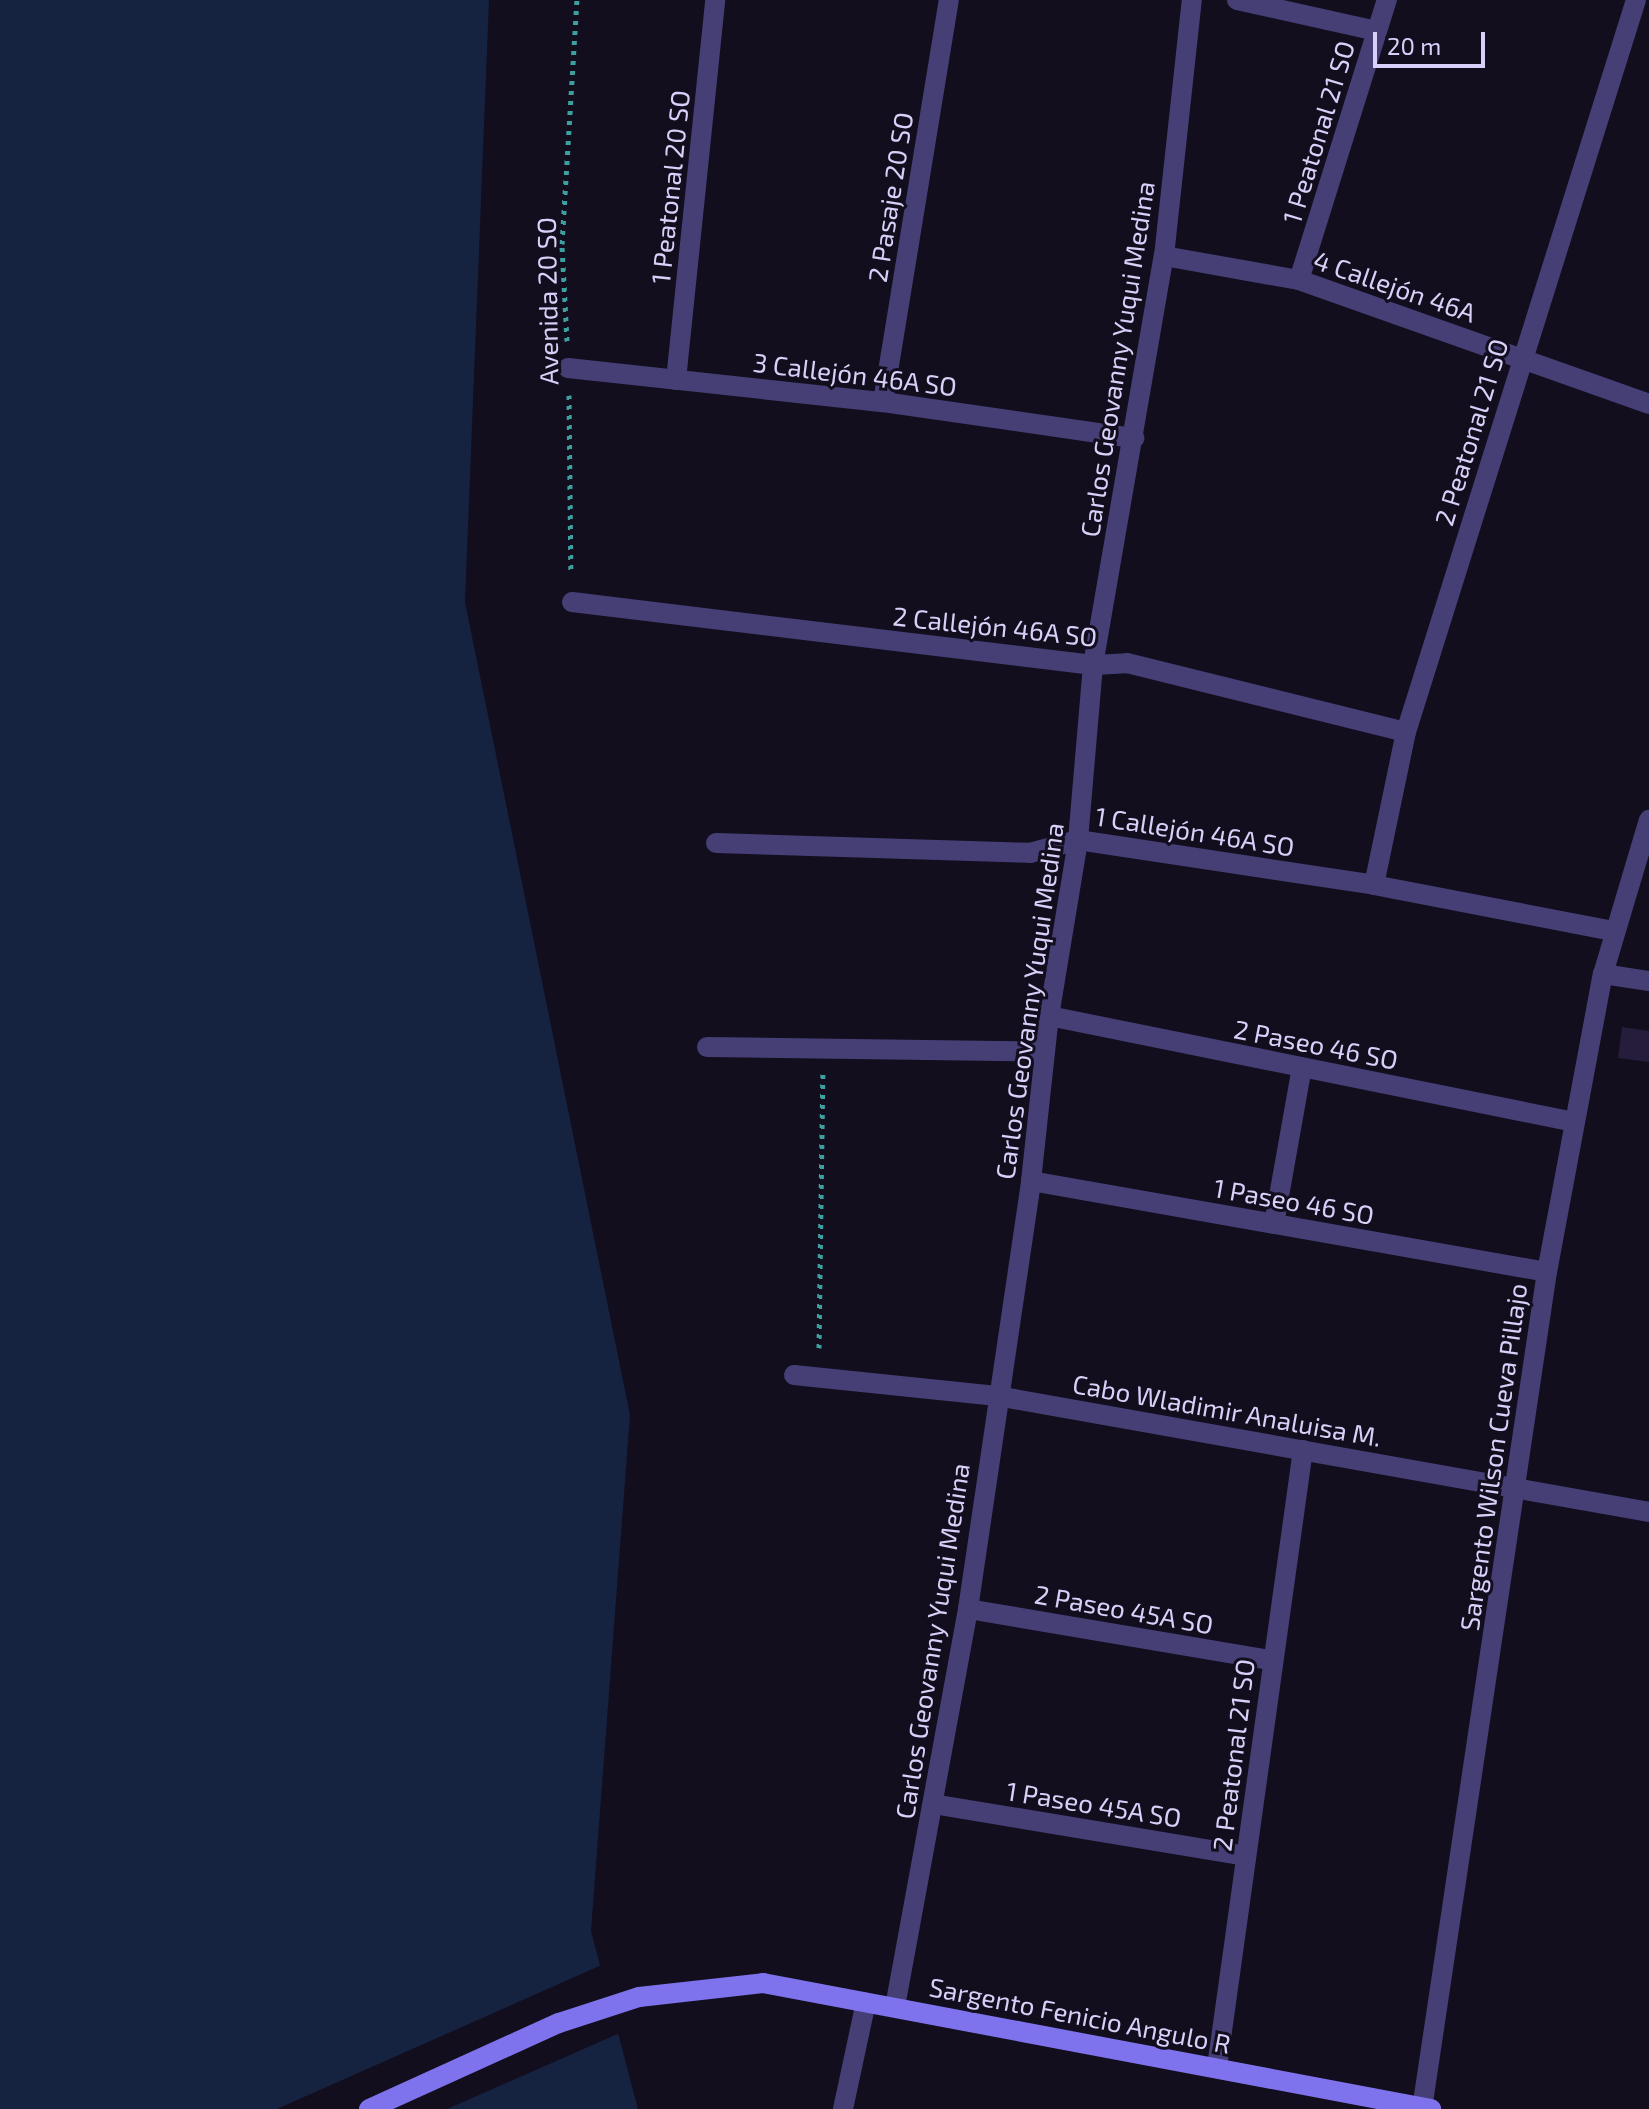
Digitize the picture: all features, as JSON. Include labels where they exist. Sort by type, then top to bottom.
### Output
[{"type":"street","name":"1 Peatonal 20 SO","points":[[676,380],[715,0]]},
{"type":"street","name":"2 Pasaje 20 SO","points":[[883,402],[949,0]]},
{"type":"street","name":"Carlos Geovanny Yuqui Medina","points":[[895,2007],[968,1609],[1031,1181],[1049,1016],[1078,840],[1093,665],[1164,256],[1192,0]]},
{"type":"street","points":[[1237,0],[1377,31]]},
{"type":"street","name":"1 Peatonal 21 SO","points":[[1299,280],[1387,0]]},
{"type":"street","name":"2 Peatonal 21 SO","points":[[1374,885],[1406,732],[1636,0]]},
{"type":"street","name":"4 Callejón 46A","points":[[1164,256],[1299,280],[1522,356],[1649,404]]},
{"type":"street","name":"3 Callejón 46A SO","points":[[568,368],[883,402],[1134,438]]},
{"type":"street","name":"2 Callejón 46A SO","points":[[572,602],[1093,665],[1141,666],[1406,732]]},
{"type":"street","name":"Sargento Wilson Cueva Pillajo","points":[[1425,2108],[1547,1272],[1603,974],[1649,820]]},
{"type":"street","name":"1 Callejón 46A SO","points":[[716,843],[1030,853],[1078,840],[1374,885],[1614,931]]},
{"type":"street","points":[[1603,974],[1649,981]]},
{"type":"street","name":"2 Paseo 46 SO","points":[[1049,1016],[1574,1122]]},
{"type":"street","points":[[707,1047],[1045,1052]]},
{"type":"street","points":[[1274,1224],[1302,1067]]},
{"type":"street","name":"1 Paseo 46 SO","points":[[1031,1181],[1547,1272]]},
{"type":"street","name":"Cabo Wladimir Analuisa M.","points":[[794,1375],[997,1396],[1649,1512]]},
{"type":"street","name":"2 Peatonal 21 SO","points":[[1217,2067],[1271,1660],[1303,1450]]},
{"type":"street","name":"2 Paseo 45A SO","points":[[968,1609],[1271,1660]]},
{"type":"street","name":"1 Paseo 45A SO","points":[[933,1804],[1246,1856]]},
{"type":"street","name":"Sargento Fenicio Angulo R","points":[[369,2109],[559,2023],[639,1997],[718,1984],[763,1983],[1425,2108]]},
{"type":"street","points":[[843,2109],[866,2002]]},
{"type":"path","name":"Avenida 20 SO","points":[[572,602],[568,368],[562,244],[577,0]]},
{"type":"path","points":[[818,1377],[824,1047]]},
{"type":"water","points":[[0,0],[489,0],[465,602],[630,1415],[591,1931],[638,2109],[0,2109]]},
{"type":"pier","points":[[604,1964],[622,2032],[447,2109],[277,2109]]},
{"type":"building","points":[[1622,1027],[1649,1031],[1649,1062],[1618,1058]]}]
